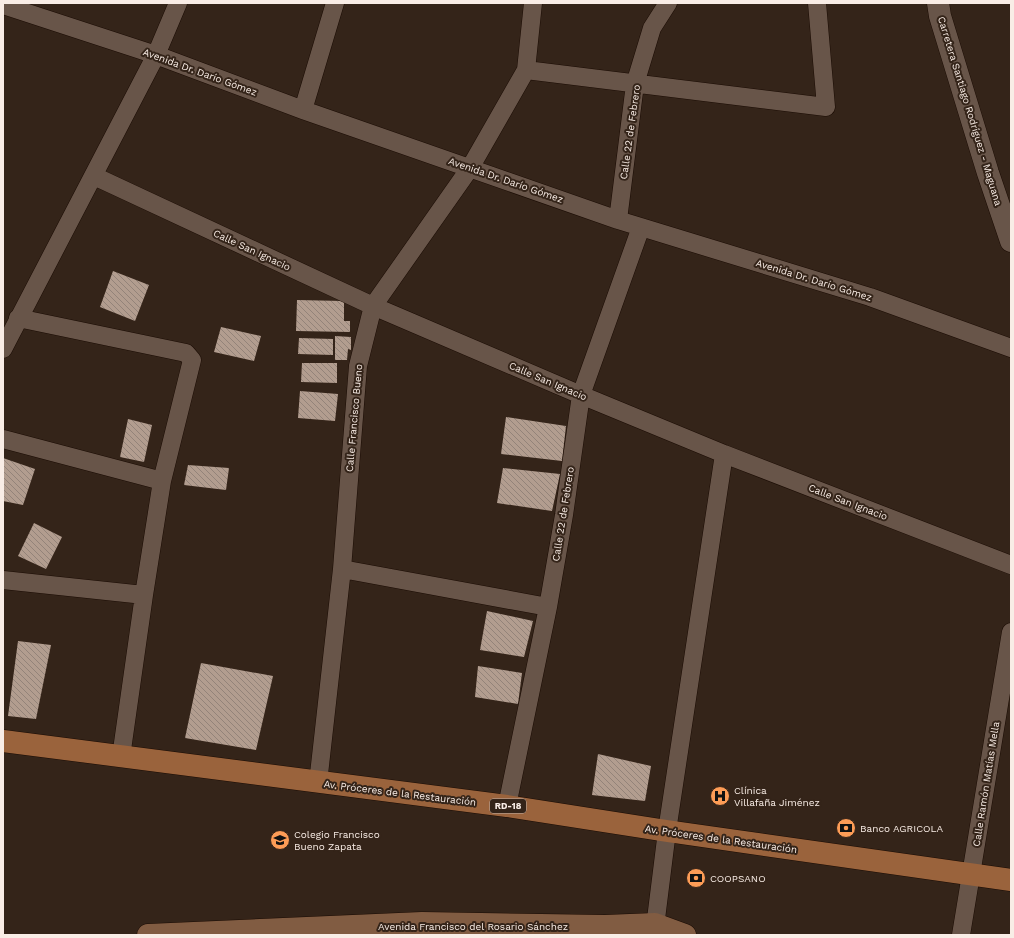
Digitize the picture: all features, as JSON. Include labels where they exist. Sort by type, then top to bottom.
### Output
[{"type":"main road","name":"Av. Próceres de la Restauración","points":[[3,741],[318,783],[507,806],[667,831],[972,873],[1011,880]]},
{"type":"main road","name":"Avenida Francisco del Rosario Sánchez","points":[[148,935],[422,929],[613,931],[654,929],[685,935]]},
{"type":"street","points":[[3,349],[156,55],[178,3]]},
{"type":"street","points":[[303,110],[335,3]]},
{"type":"street","name":"Calle Francisco Bueno","points":[[318,783],[342,569],[358,366],[373,306],[470,168],[526,70],[533,3]]},
{"type":"street","name":"Calle 22 de Febrero","points":[[618,220],[635,84],[652,28],[668,3]]},
{"type":"street","points":[[526,70],[826,107],[817,3]]},
{"type":"street","name":"Carretera Santiago Rodríguez - Maguana","points":[[938,3],[940,16],[988,173],[1011,241]]},
{"type":"street","name":"Avenida Dr. Darío Gómez","points":[[3,5],[156,55],[303,110],[618,220],[870,296],[1011,348]]},
{"type":"street","name":"Calle San Ignacio","points":[[94,176],[373,306],[581,395],[724,454],[1011,565]]},
{"type":"street","name":"Calle 22 de Febrero","points":[[507,806],[548,607],[564,515],[581,395],[641,227]]},
{"type":"street","points":[[18,318],[186,353],[192,360],[162,481],[144,594],[121,757]]},
{"type":"street","points":[[3,439],[162,481]]},
{"type":"street","points":[[654,929],[667,831],[724,454]]},
{"type":"street","points":[[342,569],[548,607]]},
{"type":"street","points":[[3,580],[144,594]]},
{"type":"street","name":"Calle Ramón Matías Mella","points":[[961,935],[1011,632]]},
{"type":"building","points":[[113,271],[149,285],[135,321],[100,307]]},
{"type":"building","points":[[297,300],[344,301],[344,321],[350,321],[350,332],[296,331]]},
{"type":"building","points":[[221,327],[261,336],[254,361],[214,352]]},
{"type":"building","points":[[335,336],[351,337],[351,350],[348,349],[347,360],[335,360]]},
{"type":"building","points":[[299,338],[333,339],[333,355],[298,354]]},
{"type":"building","points":[[302,363],[337,363],[337,383],[301,382]]},
{"type":"building","points":[[300,391],[338,394],[335,421],[298,418]]},
{"type":"building","points":[[506,417],[566,426],[562,461],[501,454]]},
{"type":"building","points":[[128,419],[152,425],[144,462],[120,457]]},
{"type":"building","points":[[3,458],[35,469],[23,505],[3,501]]},
{"type":"building","points":[[188,465],[229,468],[226,490],[184,485]]},
{"type":"building","points":[[503,468],[560,474],[552,511],[497,503]]},
{"type":"building","points":[[34,523],[62,537],[46,569],[18,556]]},
{"type":"building","points":[[487,611],[533,621],[524,657],[480,650]]},
{"type":"building","points":[[18,641],[51,645],[36,719],[8,716]]},
{"type":"building","points":[[201,663],[273,676],[256,750],[185,738]]},
{"type":"building","points":[[478,666],[522,673],[518,704],[475,697]]},
{"type":"building","points":[[598,754],[651,766],[645,801],[592,795]]},
{"type":"place","name":"Clínica Villafaña Jiménez","points":[[720,796]]},
{"type":"place","name":"Banco AGRICOLA","points":[[846,828]]},
{"type":"place","name":"Colegio Francisco Bueno Zapata","points":[[280,840]]},
{"type":"place","name":"COOPSANO","points":[[696,878]]}]
